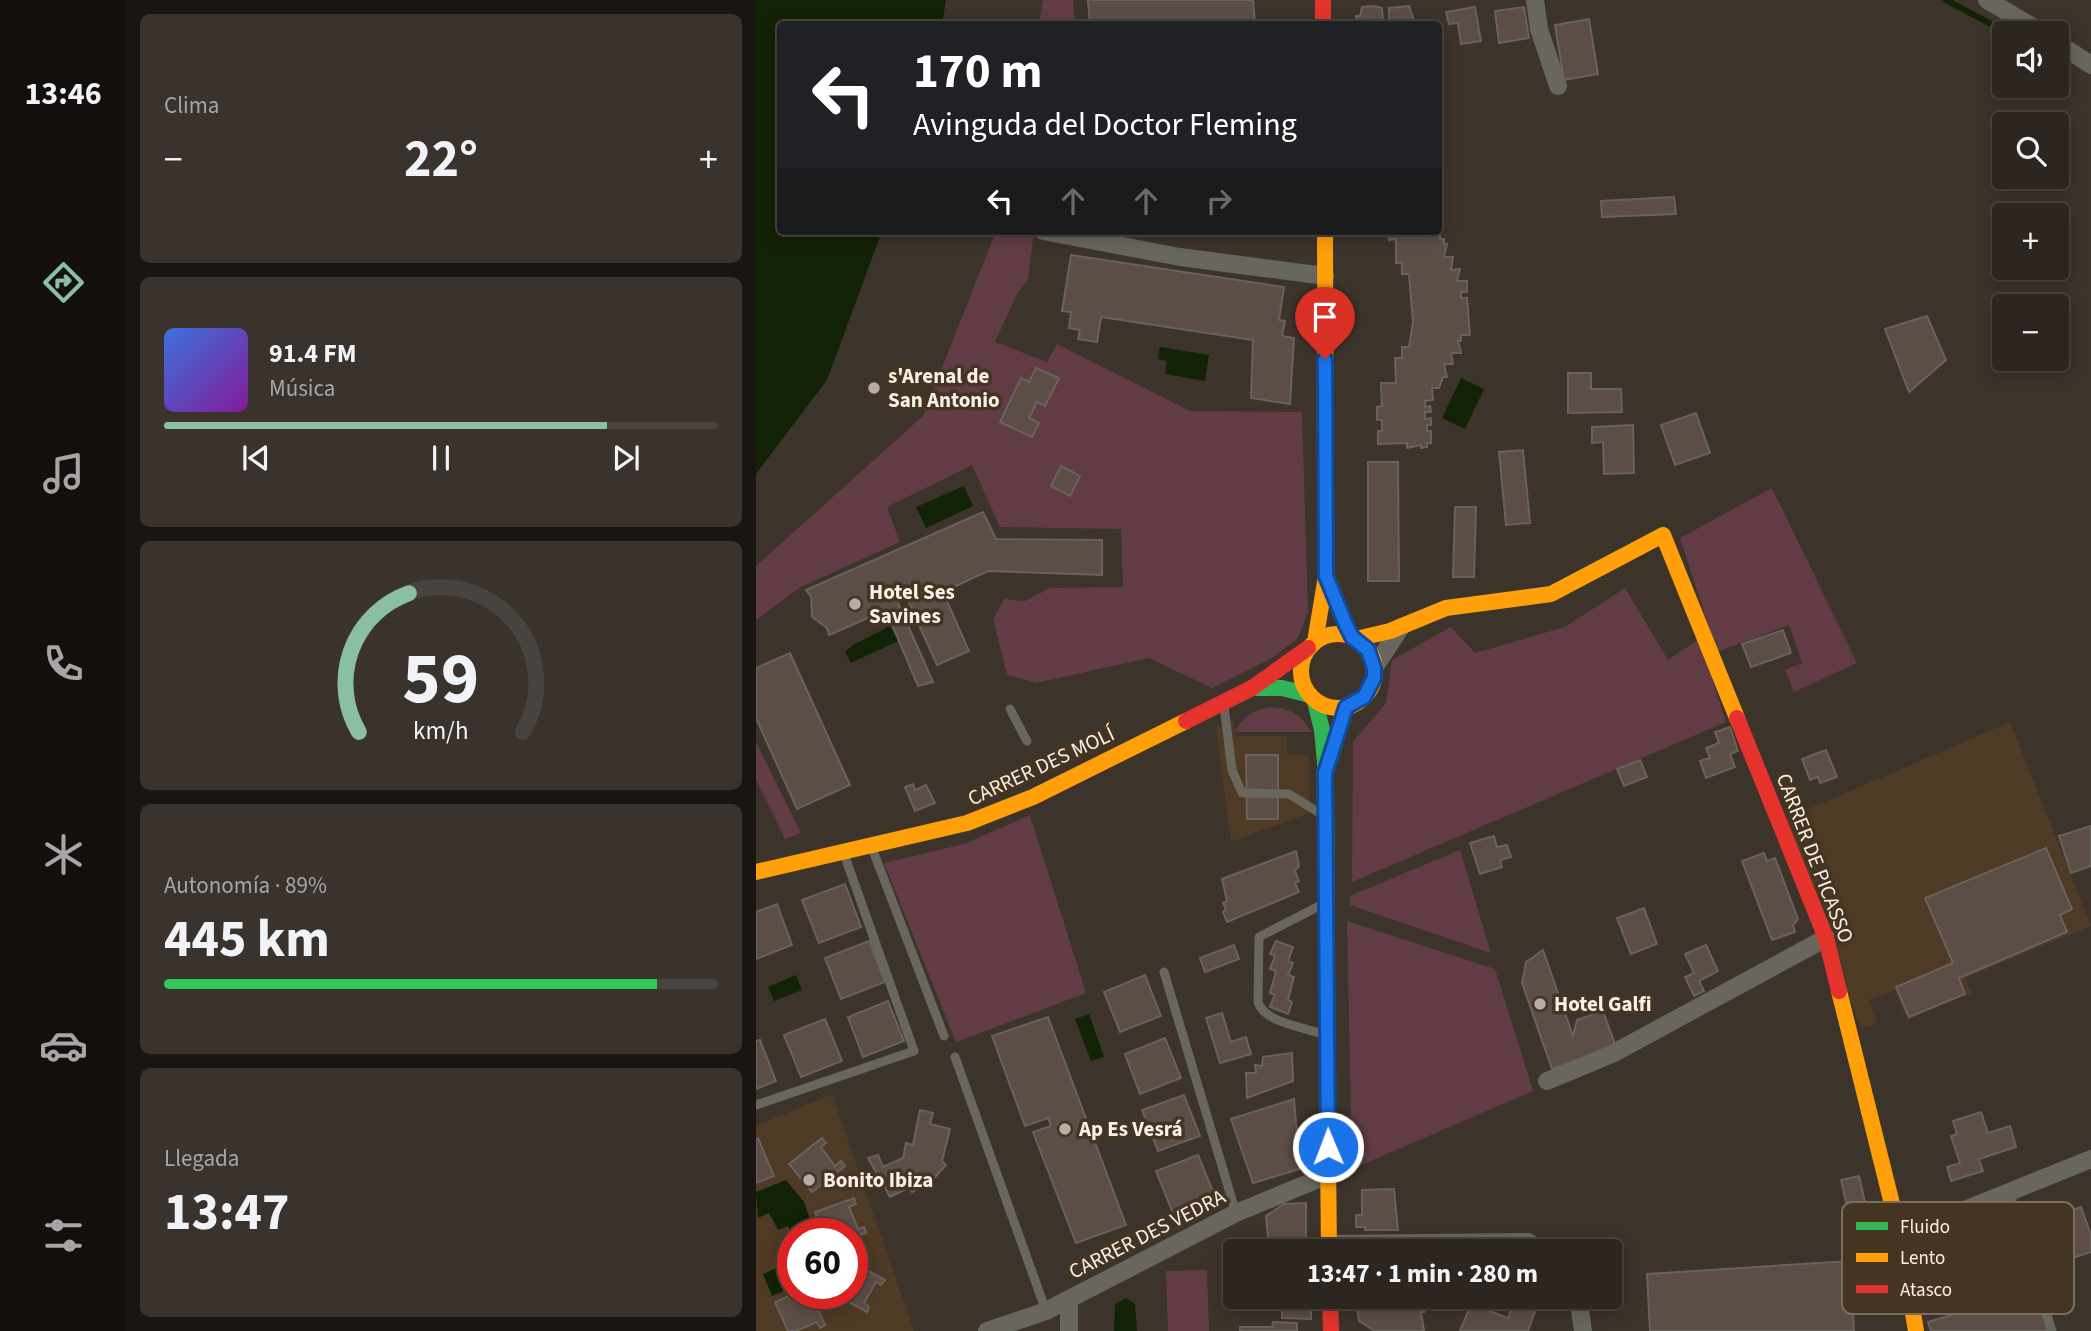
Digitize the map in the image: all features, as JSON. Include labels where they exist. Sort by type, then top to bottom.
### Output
[{"type":"street","points":[[1323,0],[1324,21]]},
{"type":"street","points":[[1535,0],[1539,29],[1558,86]]},
{"type":"street","points":[[1987,0],[2023,21]]},
{"type":"street","points":[[2069,51],[2091,65]]},
{"type":"street","points":[[1063,235],[1180,257],[1325,276]]},
{"type":"street","points":[[1325,235],[1326,576],[1312,645],[1300,672],[1322,730],[1325,773],[1329,1239]]},
{"type":"street","name":"CARRER DE PICASSO","points":[[1402,626],[1446,608],[1551,594],[1663,534],[1826,938],[1892,1202]]},
{"type":"street","points":[[1325,773],[1341,720],[1364,697],[1374,678],[1368,650],[1354,638],[1340,613],[1326,576]]},
{"type":"street","points":[[1312,645],[1333,634],[1354,638],[1402,626]]},
{"type":"street","points":[[1374,668],[1402,626]]},
{"type":"street","name":"CARRER DES MOLÍ","points":[[756,872],[967,823],[1033,797],[1252,688],[1312,645]]},
{"type":"street","name":"CARRER DES MOLÍ","points":[[1252,688],[1282,688],[1312,698]]},
{"type":"street","points":[[1312,698],[1335,708],[1341,720]]},
{"type":"street","points":[[1547,1081],[1612,1054],[1826,938]]},
{"type":"street","points":[[1989,1202],[2091,1159]]},
{"type":"street","name":"CARRER DES VEDRA","points":[[986,1331],[1046,1311],[1236,1213],[1328,1175]]},
{"type":"street","points":[[1069,1299],[1069,1331]]},
{"type":"street","points":[[1330,1309],[1331,1331]]},
{"type":"street","points":[[1580,1309],[1583,1331]]},
{"type":"lane","points":[[1223,702],[1232,770],[1242,793],[1289,794],[1325,817]]},
{"type":"lane","points":[[1010,709],[1027,741]]},
{"type":"lane","points":[[871,846],[944,1036]]},
{"type":"lane","points":[[756,1105],[914,1052],[843,852]]},
{"type":"lane","points":[[1326,903],[1259,937],[1258,1002],[1269,1016],[1326,1035]]},
{"type":"lane","points":[[1164,972],[1236,1213]]},
{"type":"lane","points":[[955,1057],[1046,1311]]},
{"type":"lane","points":[[2010,1194],[2012,1202]]},
{"type":"lane","points":[[2047,1314],[2052,1331]]},
{"type":"shaded area","points":[[756,0],[946,0],[942,21],[777,21],[777,235],[881,235],[827,380],[756,474]]},
{"type":"shaded area","points":[[1043,0],[1073,0],[1075,21],[1040,21]]},
{"type":"shaded area","points":[[994,235],[1034,235],[1028,279],[1017,294],[995,342],[1047,362],[1057,344],[1190,411],[1302,412],[1308,611],[1298,638],[1272,658],[1212,688],[1149,658],[1036,683],[1007,675],[993,619],[1004,599],[1025,601],[1050,588],[1123,587],[1121,529],[1000,527],[972,465],[887,507],[900,542],[801,587],[756,620],[756,566],[923,416]]},
{"type":"shaded area","points":[[1160,347],[1209,355],[1205,381],[1165,374],[1167,361],[1158,359]]},
{"type":"shaded area","points":[[1461,378],[1484,389],[1465,429],[1442,418]]},
{"type":"shaded area","points":[[964,486],[973,506],[926,528],[916,507]]},
{"type":"shaded area","points":[[1772,488],[1857,663],[1794,692],[1785,670],[1802,663],[1789,625],[1717,652],[1680,538]]},
{"type":"shaded area","points":[[1625,588],[1668,660],[1699,639],[1726,722],[1352,882],[1353,742],[1386,703],[1392,660],[1451,627],[1475,653],[1565,627]]},
{"type":"shaded area","points":[[890,626],[898,641],[851,663],[845,652]]},
{"type":"shaded area","points":[[1271,707],[1295,714],[1312,732],[1235,732],[1249,715]]},
{"type":"shaded area","points":[[1233,718],[1236,736],[1287,736],[1287,755],[1309,755],[1310,813],[1231,842],[1216,728]]},
{"type":"shaded area","points":[[2010,722],[2091,926],[1965,978],[1972,993],[1907,1020],[1895,991],[1869,1000],[1877,1024],[1861,1028],[1783,820]]},
{"type":"shaded area","points":[[756,742],[801,833],[785,839],[756,780]]},
{"type":"shaded area","points":[[1030,815],[1086,993],[956,1042],[884,863],[964,844]]},
{"type":"shaded area","points":[[1460,850],[1491,953],[1350,905],[1350,896]]},
{"type":"shaded area","points":[[1347,921],[1495,969],[1533,1091],[1352,1169]]},
{"type":"shaded area","points":[[796,975],[802,990],[774,1001],[768,987]]},
{"type":"shaded area","points":[[1089,1014],[1104,1057],[1091,1061],[1075,1019]]},
{"type":"shaded area","name":"Bonito Ibiza","points":[[832,1094],[914,1331],[756,1331],[756,1126]]},
{"type":"shaded area","points":[[786,1180],[804,1202],[810,1218],[777,1218],[777,1228],[769,1213],[758,1218],[756,1192]]},
{"type":"shaded area","points":[[777,1268],[777,1294],[772,1296],[763,1274]]},
{"type":"shaded area","points":[[1207,1270],[1209,1331],[1168,1331],[1166,1271]]},
{"type":"shaded area","points":[[1126,1298],[1135,1304],[1137,1331],[1114,1331],[1115,1304]]},
{"type":"building","points":[[1088,0],[1253,0],[1255,21],[1090,21]]},
{"type":"building","points":[[1409,6],[1414,21],[1389,21],[1389,8]]},
{"type":"building","points":[[1362,7],[1382,8],[1383,21],[1357,21],[1356,16],[1360,16]]},
{"type":"building","points":[[1475,7],[1481,41],[1461,44],[1458,23],[1449,24],[1446,12]]},
{"type":"building","points":[[1524,7],[1529,38],[1499,43],[1495,11]]},
{"type":"building","points":[[1589,19],[1598,74],[1564,80],[1555,25]]},
{"type":"building","points":[[1674,197],[1676,214],[1602,217],[1601,201]]},
{"type":"building","points":[[1389,235],[1440,235],[1440,239],[1444,239],[1444,244],[1447,244],[1444,257],[1453,257],[1451,270],[1460,269],[1457,281],[1467,281],[1467,292],[1461,292],[1461,298],[1467,298],[1470,335],[1461,335],[1461,341],[1458,341],[1461,353],[1451,353],[1453,364],[1444,364],[1447,377],[1443,377],[1439,388],[1432,388],[1433,400],[1425,401],[1425,407],[1430,406],[1431,412],[1425,412],[1425,419],[1431,418],[1427,431],[1431,431],[1431,443],[1427,443],[1427,447],[1421,448],[1421,445],[1407,448],[1407,443],[1378,444],[1378,431],[1382,431],[1382,420],[1377,420],[1377,407],[1382,406],[1381,383],[1396,383],[1395,358],[1402,358],[1402,347],[1409,347],[1413,322],[1409,274],[1402,274],[1402,263],[1396,263],[1396,239],[1389,240]]},
{"type":"building","points":[[1071,255],[1284,287],[1279,320],[1285,321],[1282,336],[1294,338],[1290,404],[1251,398],[1253,340],[1101,317],[1097,342],[1078,339],[1080,330],[1069,328],[1071,312],[1062,311]]},
{"type":"building","points":[[1927,316],[1946,360],[1909,392],[1885,329]]},
{"type":"building","points":[[1036,368],[1059,378],[1045,406],[1037,402],[1029,418],[1039,423],[1032,437],[1000,422],[1021,378],[1029,382]]},
{"type":"building","points":[[1568,373],[1591,373],[1591,389],[1621,389],[1622,412],[1568,413]]},
{"type":"building","points":[[1696,413],[1710,453],[1675,465],[1661,425]]},
{"type":"building","points":[[1633,425],[1634,473],[1604,474],[1603,442],[1592,443],[1592,427]]},
{"type":"building","points":[[1523,450],[1530,523],[1506,525],[1499,452]]},
{"type":"building","points":[[1368,462],[1398,462],[1399,581],[1368,581]]},
{"type":"building","points":[[1061,466],[1080,476],[1070,496],[1051,486]]},
{"type":"building","points":[[1455,507],[1476,507],[1474,577],[1453,577]]},
{"type":"building","name":"Hotel Ses Savines","points":[[983,512],[996,539],[1102,540],[1102,575],[988,571],[943,592],[969,651],[937,665],[905,594],[896,598],[933,682],[918,686],[886,610],[829,635],[827,628],[812,617],[811,597],[806,590]]},
{"type":"building","points":[[1783,630],[1791,653],[1751,667],[1742,644]]},
{"type":"building","points":[[790,653],[850,785],[797,809],[756,718],[756,668]]},
{"type":"building","points":[[1730,727],[1738,751],[1730,754],[1735,767],[1706,778],[1700,761],[1710,758],[1706,748],[1719,743],[1715,732]]},
{"type":"building","points":[[1826,750],[1837,777],[1820,783],[1818,777],[1810,780],[1802,759]]},
{"type":"building","points":[[1246,755],[1278,755],[1278,819],[1247,819]]},
{"type":"building","points":[[1640,760],[1647,777],[1624,786],[1617,769]]},
{"type":"building","points":[[913,784],[915,790],[926,785],[935,803],[915,811],[905,787]]},
{"type":"building","points":[[2091,826],[2091,866],[2071,873],[2059,836]]},
{"type":"building","points":[[1494,836],[1497,847],[1507,845],[1511,857],[1500,860],[1502,867],[1480,874],[1470,843]]},
{"type":"building","points":[[2046,848],[2072,909],[2060,915],[2067,932],[1959,978],[1965,994],[1909,1017],[1896,987],[1953,963],[1925,898]]},
{"type":"building","points":[[1296,851],[1299,866],[1295,871],[1299,881],[1295,883],[1299,892],[1227,922],[1223,912],[1226,910],[1223,903],[1227,901],[1222,879]]},
{"type":"building","points":[[1764,853],[1767,861],[1775,858],[1798,919],[1793,925],[1795,932],[1772,940],[1742,861]]},
{"type":"building","points":[[845,884],[861,927],[819,943],[802,900]]},
{"type":"building","points":[[777,904],[792,945],[756,959],[756,912]]},
{"type":"building","points":[[1644,908],[1657,944],[1631,954],[1617,918]]},
{"type":"building","points":[[869,941],[885,982],[841,999],[825,958]]},
{"type":"building","points":[[1276,941],[1293,947],[1288,961],[1293,963],[1288,975],[1294,977],[1288,1000],[1292,1002],[1288,1014],[1270,1007],[1275,995],[1270,993],[1276,971],[1270,969],[1275,956],[1270,954]]},
{"type":"building","points":[[1234,945],[1239,959],[1205,972],[1200,958]]},
{"type":"building","points":[[1706,945],[1718,971],[1699,981],[1704,991],[1694,996],[1685,977],[1694,973],[1685,954]]},
{"type":"building","points":[[1543,950],[1573,1036],[1577,1020],[1603,1011],[1616,1047],[1552,1069],[1522,983],[1526,962]]},
{"type":"building","points":[[1145,975],[1161,1016],[1120,1032],[1104,992]]},
{"type":"building","points":[[888,1001],[904,1041],[863,1057],[848,1017]]},
{"type":"building","points":[[1222,1013],[1231,1042],[1246,1037],[1251,1054],[1220,1063],[1206,1018]]},
{"type":"building","name":"Ap Es Vesrá","points":[[1048,1017],[1126,1225],[1076,1243],[1033,1132],[1051,1126],[1048,1118],[1025,1126],[992,1036]]},
{"type":"building","points":[[825,1019],[842,1061],[801,1077],[784,1035]]},
{"type":"building","points":[[1165,1038],[1181,1078],[1140,1094],[1125,1054]]},
{"type":"building","points":[[760,1040],[776,1081],[756,1089],[756,1041]]},
{"type":"building","points":[[1292,1053],[1293,1081],[1247,1098],[1246,1073],[1256,1073],[1255,1065],[1262,1066],[1263,1057]]},
{"type":"building","points":[[1184,1095],[1200,1136],[1158,1151],[1142,1110]]},
{"type":"building","points":[[1294,1099],[1300,1169],[1253,1183],[1231,1119]]},
{"type":"building","points":[[920,1110],[933,1113],[930,1124],[950,1129],[942,1161],[946,1165],[929,1184],[912,1192],[906,1182],[902,1183],[906,1189],[890,1197],[868,1158],[878,1155],[883,1167],[903,1158],[906,1143],[913,1145]]},
{"type":"building","points":[[1981,1112],[1988,1133],[2010,1126],[2016,1147],[1979,1159],[1983,1171],[1951,1181],[1947,1167],[1960,1163],[1951,1136],[1957,1134],[1953,1121]]},
{"type":"building","points":[[758,1138],[774,1176],[756,1183],[756,1139]]},
{"type":"building","points":[[822,1138],[826,1143],[821,1147],[835,1166],[841,1161],[845,1166],[812,1192],[789,1164]]},
{"type":"building","points":[[1198,1155],[1216,1199],[1174,1216],[1156,1171]]},
{"type":"building","points":[[1859,1176],[1865,1202],[1846,1202],[1841,1180]]},
{"type":"building","points":[[1394,1189],[1398,1230],[1365,1230],[1365,1227],[1356,1227],[1356,1215],[1362,1215],[1362,1190]]},
{"type":"building","points":[[854,1198],[856,1204],[849,1207],[854,1218],[817,1218],[815,1212]]},
{"type":"building","points":[[1306,1203],[1306,1239],[1268,1239],[1266,1216],[1284,1204]]},
{"type":"building","points":[[2081,1207],[2091,1235],[2091,1252],[2074,1258],[2074,1209]]},
{"type":"building","points":[[1842,1262],[1842,1314],[1853,1314],[1854,1331],[1650,1331],[1647,1274]]},
{"type":"building","points":[[868,1271],[885,1280],[881,1285],[876,1282],[868,1296]]},
{"type":"building","points":[[778,1309],[818,1309],[825,1325],[820,1328],[817,1322],[796,1331],[788,1331]]},
{"type":"building","points":[[1282,1309],[1311,1309],[1311,1319],[1282,1318]]},
{"type":"building","points":[[1357,1309],[1424,1309],[1424,1312],[1421,1312],[1424,1331],[1375,1331],[1359,1321]]},
{"type":"building","points":[[1469,1309],[1484,1309],[1508,1318],[1511,1309],[1536,1309],[1528,1331],[1460,1331]]},
{"type":"building","points":[[1955,1314],[2043,1314],[2048,1331],[1931,1331],[1928,1322]]},
{"type":"building","points":[[1273,1322],[1297,1323],[1297,1331],[1240,1331],[1240,1327],[1272,1327]]},
{"type":"waterway","points":[[1946,0],[1992,24]]},
{"type":"traffic: fast","points":[[1252,688],[1282,688],[1310,695]]},
{"type":"traffic: fast","points":[[1315,701],[1322,730],[1326,773],[1328,1156]]},
{"type":"traffic: slow","points":[[1315,642],[1326,576],[1325,235]]},
{"type":"traffic: slow","points":[[1356,639],[1390,631],[1446,608],[1551,594],[1663,535],[1737,718]]},
{"type":"traffic: slow","points":[[1338,634],[1352,637],[1364,645],[1372,657],[1375,671],[1372,685],[1364,697],[1352,705],[1338,708],[1324,705],[1312,697],[1304,685],[1301,671],[1304,657],[1312,645],[1324,637],[1338,634]]},
{"type":"traffic: slow","points":[[756,872],[967,823],[1033,797],[1186,721]]},
{"type":"traffic: slow","points":[[1839,991],[1892,1202]]},
{"type":"traffic: slow","points":[[1328,1156],[1329,1239]]},
{"type":"traffic: slow","points":[[1913,1314],[1916,1331]]},
{"type":"traffic: jam","points":[[1323,0],[1323,21]]},
{"type":"traffic: jam","points":[[1186,721],[1252,688],[1308,648]]},
{"type":"traffic: jam","points":[[1737,718],[1826,938],[1839,991]]},
{"type":"traffic: jam","points":[[1330,1309],[1331,1331]]},
{"type":"place","name":"s'Arenal de San Antonio","points":[[874,388]]},
{"type":"place","name":"Hotel Ses Savines","points":[[855,604]]},
{"type":"place","name":"Hotel Galfi","points":[[1540,1004]]},
{"type":"place","name":"Ap Es Vesrá","points":[[1065,1129]]},
{"type":"place","name":"Bonito Ibiza","points":[[809,1180]]},
{"type":"route","points":[[1325,359],[1326,576],[1352,637],[1368,650],[1374,668],[1374,678],[1364,697],[1346,707],[1325,773],[1328,1147]]}]
